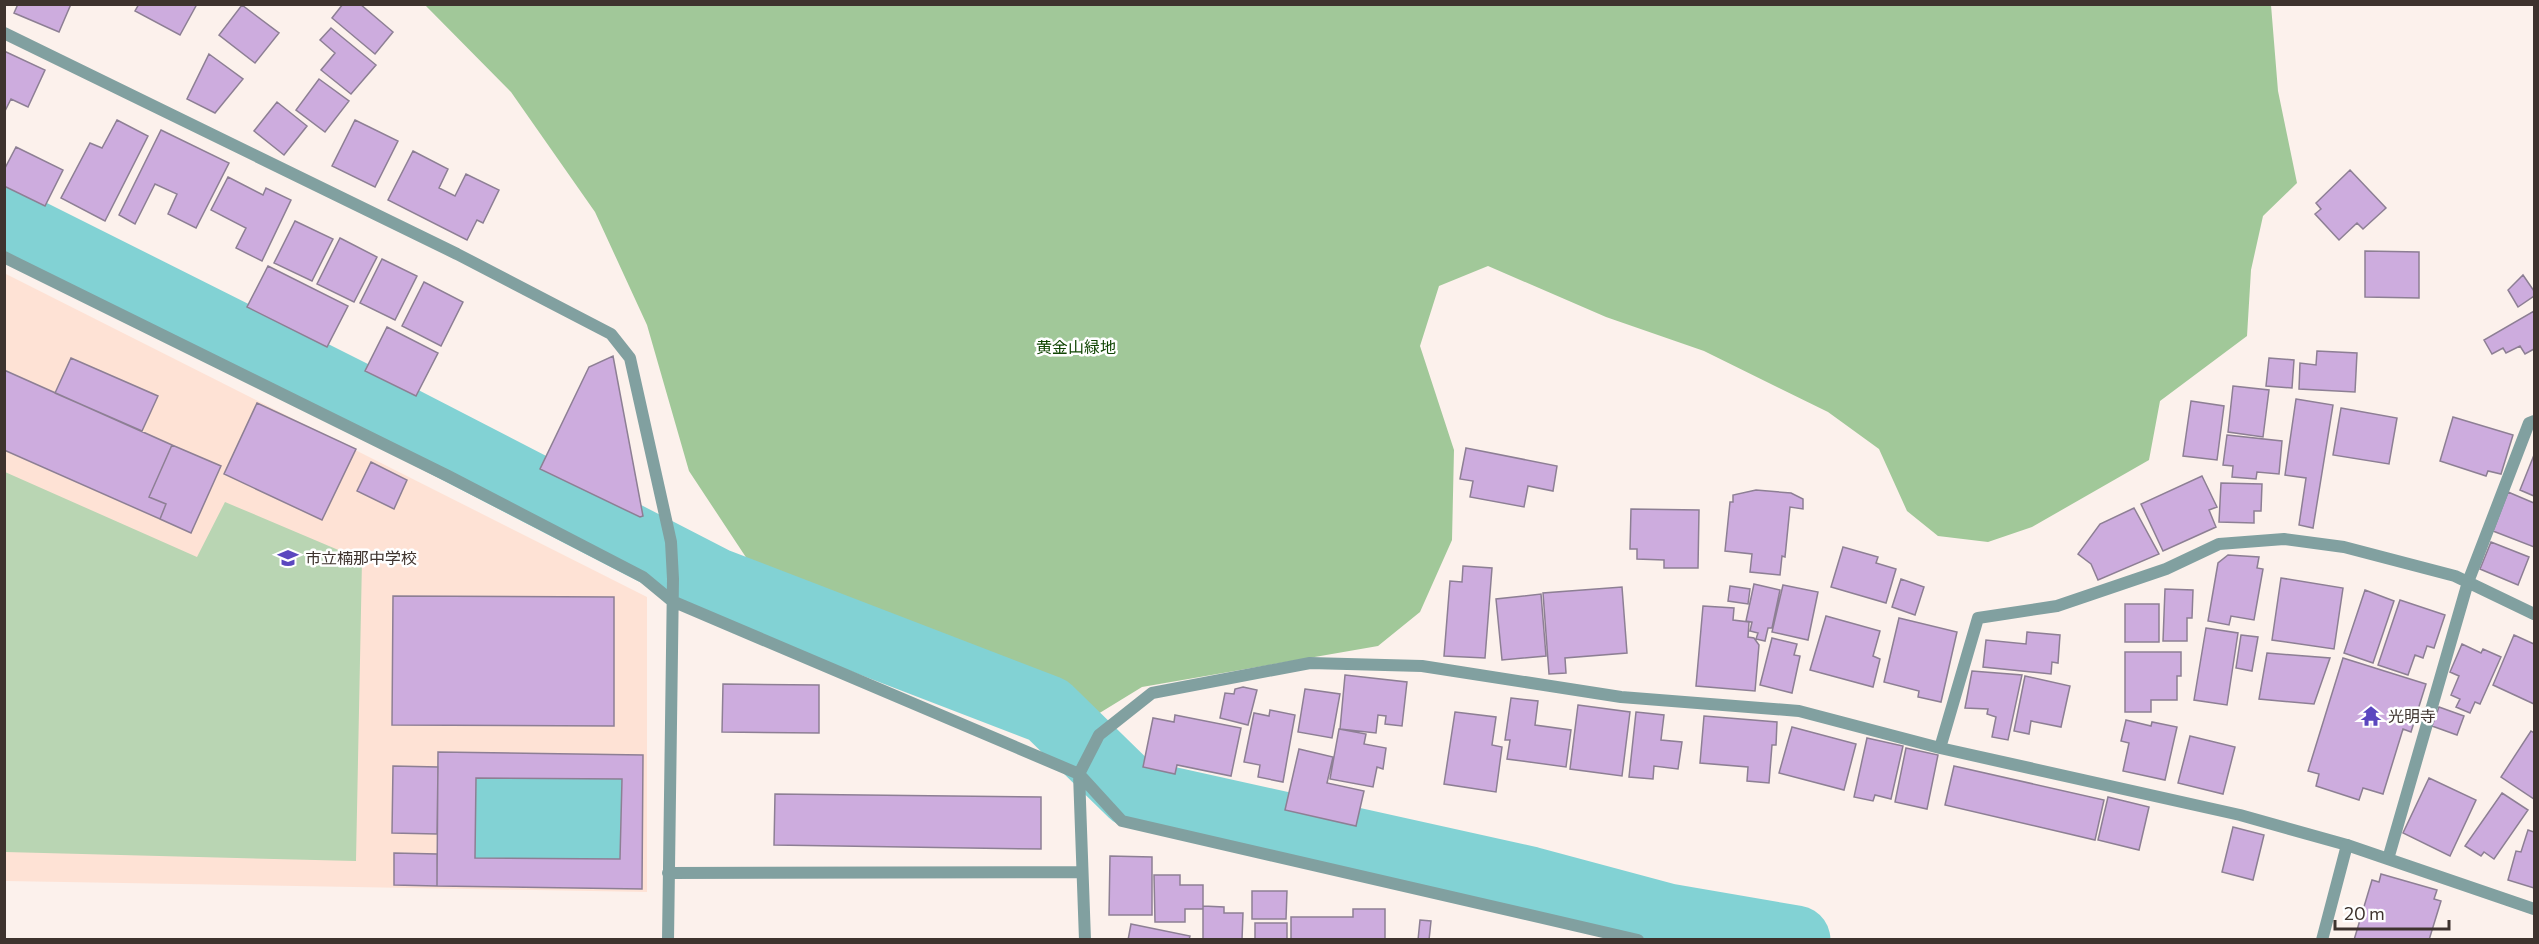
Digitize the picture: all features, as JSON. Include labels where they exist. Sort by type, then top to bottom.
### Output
[{"type":"street","points":[[4,33],[447,249],[611,334],[630,358],[671,542],[673,579],[668,939]]},
{"type":"street","points":[[4,257],[459,482],[643,577],[672,601],[1079,772],[1122,821],[1638,939]]},
{"type":"street","points":[[2388,859],[2468,582],[2529,423],[2535,421]]},
{"type":"street","points":[[1940,748],[1978,618],[2057,606],[2166,569],[2219,544],[2284,539],[2344,547],[2455,576],[2535,614]]},
{"type":"street","points":[[1085,939],[1079,772],[1099,735],[1152,693],[1310,663],[1422,666],[1621,697],[1799,711],[1940,748],[2240,815],[2347,845],[2535,909]]},
{"type":"street","points":[[2322,939],[2347,845]]},
{"type":"street","points":[[668,873],[1082,872]]},
{"type":"shaded area","name":"市立楠那中学校","points":[[4,273],[647,597],[647,892],[5,881]]},
{"type":"green space","name":"黄金山緑地","points":[[425,5],[2271,5],[2278,91],[2297,183],[2263,216],[2251,270],[2247,336],[2160,401],[2149,460],[2032,527],[1988,542],[1938,536],[1907,511],[1879,449],[1828,412],[1704,351],[1606,317],[1488,266],[1439,286],[1420,346],[1454,450],[1452,540],[1420,612],[1378,646],[1142,687],[1080,725],[1039,700],[879,642],[757,574],[689,471],[647,325],[595,212],[511,92]]},
{"type":"green space","points":[[5,472],[197,557],[225,502],[362,560],[356,861],[5,852]]},
{"type":"water","points":[[476,778],[622,779],[620,859],[475,858]]},
{"type":"building","points":[[18,4],[71,4],[59,32],[14,13]]},
{"type":"building","points":[[139,4],[197,4],[180,35],[135,11]]},
{"type":"building","points":[[343,4],[360,4],[393,32],[375,54],[332,18]]},
{"type":"building","points":[[242,5],[279,33],[255,63],[219,35]]},
{"type":"building","points":[[331,28],[376,65],[351,94],[321,70],[335,53],[320,40]]},
{"type":"building","points":[[4,51],[45,70],[28,107],[11,99],[4,113]]},
{"type":"building","points":[[209,54],[243,79],[215,113],[187,99]]},
{"type":"building","points":[[319,79],[349,101],[325,132],[296,110]]},
{"type":"building","points":[[277,102],[307,126],[284,155],[254,131]]},
{"type":"building","points":[[117,120],[148,136],[105,221],[61,198],[90,143],[102,148]]},
{"type":"building","points":[[355,120],[398,141],[375,187],[332,166]]},
{"type":"building","points":[[161,130],[229,163],[196,228],[168,214],[177,194],[155,184],[135,224],[119,215]]},
{"type":"building","points":[[16,147],[63,170],[45,206],[4,186],[4,170]]},
{"type":"building","points":[[413,151],[448,169],[439,188],[455,196],[466,174],[499,190],[483,223],[477,220],[467,240],[388,200]]},
{"type":"building","points":[[2350,170],[2386,208],[2363,229],[2357,223],[2339,240],[2315,214],[2321,209],[2316,203]]},
{"type":"building","points":[[228,177],[263,195],[266,188],[291,200],[262,261],[236,248],[246,228],[211,210]]},
{"type":"building","points":[[295,221],[333,239],[312,281],[274,263]]},
{"type":"building","points":[[340,238],[377,257],[354,302],[317,284]]},
{"type":"building","points":[[2365,251],[2419,252],[2419,298],[2365,297]]},
{"type":"building","points":[[382,259],[417,276],[395,320],[360,303]]},
{"type":"building","points":[[268,266],[348,306],[327,347],[247,307]]},
{"type":"building","points":[[2523,275],[2534,291],[2534,296],[2518,307],[2508,290]]},
{"type":"building","points":[[424,282],[463,302],[441,346],[402,326]]},
{"type":"building","points":[[2534,311],[2534,349],[2525,354],[2520,346],[2506,353],[2503,348],[2492,354],[2484,340]]},
{"type":"building","points":[[387,327],[438,353],[416,396],[365,371]]},
{"type":"building","points":[[2317,351],[2357,353],[2355,392],[2299,389],[2300,363],[2316,365]]},
{"type":"building","points":[[613,356],[643,516],[640,517],[540,469],[589,367]]},
{"type":"building","points":[[71,358],[158,396],[142,431],[55,393]]},
{"type":"building","points":[[2269,358],[2294,360],[2292,388],[2266,386]]},
{"type":"building","points":[[4,370],[172,445],[149,497],[166,504],[160,519],[4,450]]},
{"type":"building","points":[[2233,386],[2269,390],[2263,437],[2228,432]]},
{"type":"building","points":[[2296,399],[2333,405],[2313,528],[2299,525],[2306,478],[2285,475]]},
{"type":"building","points":[[2191,401],[2224,406],[2217,460],[2183,456]]},
{"type":"building","points":[[257,403],[356,449],[322,520],[224,474]]},
{"type":"building","points":[[2341,408],[2397,418],[2389,464],[2333,455]]},
{"type":"building","points":[[2453,417],[2513,435],[2501,474],[2488,471],[2486,476],[2440,461]]},
{"type":"building","points":[[2227,435],[2282,441],[2279,474],[2257,472],[2256,479],[2232,477],[2233,466],[2223,465]]},
{"type":"building","points":[[172,445],[221,466],[191,533],[160,519],[166,504],[149,497]]},
{"type":"building","points":[[1466,448],[1557,466],[1553,491],[1528,486],[1524,507],[1470,497],[1473,481],[1460,479]]},
{"type":"building","points":[[2534,455],[2534,496],[2520,490]]},
{"type":"building","points":[[371,462],[407,480],[394,509],[357,491]]},
{"type":"building","points":[[2202,476],[2217,507],[2209,510],[2216,527],[2163,551],[2141,504]]},
{"type":"building","points":[[2221,483],[2262,484],[2261,511],[2254,511],[2254,523],[2219,522]]},
{"type":"building","points":[[1756,490],[1791,493],[1803,499],[1803,509],[1790,507],[1785,557],[1782,556],[1780,575],[1750,572],[1752,554],[1725,551],[1730,502],[1733,502],[1733,495]]},
{"type":"building","points":[[2508,492],[2534,503],[2534,547],[2493,531]]},
{"type":"building","points":[[2134,508],[2159,554],[2098,580],[2091,564],[2078,554],[2100,524]]},
{"type":"building","points":[[1631,509],[1699,510],[1698,568],[1664,568],[1664,560],[1637,559],[1637,549],[1630,549]]},
{"type":"building","points":[[2491,542],[2529,557],[2518,585],[2480,569]]},
{"type":"building","points":[[1843,547],[1878,557],[1876,563],[1896,569],[1886,603],[1831,587]]},
{"type":"building","points":[[2228,555],[2259,557],[2257,568],[2263,569],[2254,620],[2231,616],[2229,625],[2208,621],[2218,563]]},
{"type":"building","points":[[1463,566],[1492,568],[1485,658],[1444,656],[1450,581],[1462,582]]},
{"type":"building","points":[[2281,578],[2343,588],[2334,649],[2272,640]]},
{"type":"building","points":[[1901,579],[1924,587],[1915,615],[1892,607]]},
{"type":"building","points":[[1754,584],[1780,590],[1772,628],[1768,628],[1765,641],[1756,639],[1758,633],[1750,631],[1752,622],[1746,621]]},
{"type":"building","points":[[1783,585],[1818,592],[1808,640],[1772,632]]},
{"type":"building","points":[[1730,586],[1750,589],[1748,604],[1728,601]]},
{"type":"building","points":[[1622,587],[1627,653],[1565,658],[1566,673],[1549,674],[1543,593]]},
{"type":"building","points":[[2165,589],[2193,590],[2192,618],[2187,618],[2187,641],[2163,641]]},
{"type":"building","points":[[2365,590],[2394,601],[2373,663],[2344,653]]},
{"type":"building","points":[[1541,594],[1546,656],[1502,660],[1496,599]]},
{"type":"building","points":[[393,596],[614,597],[614,726],[392,725]]},
{"type":"building","points":[[2400,600],[2445,615],[2434,648],[2427,646],[2423,658],[2415,655],[2408,675],[2378,665]]},
{"type":"building","points":[[2125,604],[2159,604],[2159,642],[2125,642]]},
{"type":"building","points":[[1703,606],[1734,608],[1733,620],[1749,622],[1748,637],[1754,638],[1759,645],[1755,691],[1696,686]]},
{"type":"building","points":[[1826,616],[1880,631],[1873,656],[1880,659],[1873,687],[1810,670]]},
{"type":"building","points":[[1899,618],[1957,632],[1941,702],[1918,697],[1919,691],[1884,682]]},
{"type":"building","points":[[2206,628],[2238,633],[2227,705],[2194,700]]},
{"type":"building","points":[[2027,632],[2060,635],[2058,663],[2052,662],[2051,674],[1983,667],[1986,640],[2026,644]]},
{"type":"building","points":[[2241,635],[2258,637],[2252,671],[2236,668]]},
{"type":"building","points":[[2514,635],[2534,644],[2534,704],[2493,685]]},
{"type":"building","points":[[1772,638],[1797,644],[1794,655],[1800,656],[1792,693],[1760,685]]},
{"type":"building","points":[[2462,644],[2481,653],[2483,649],[2501,657],[2480,704],[2475,702],[2470,713],[2456,707],[2460,699],[2451,695],[2459,676],[2450,672]]},
{"type":"building","points":[[2125,652],[2181,652],[2181,676],[2177,676],[2177,700],[2151,700],[2151,712],[2125,712]]},
{"type":"building","points":[[2267,653],[2330,658],[2314,704],[2259,699]]},
{"type":"building","points":[[2343,658],[2426,684],[2411,732],[2403,729],[2383,794],[2363,788],[2359,800],[2316,786],[2319,774],[2308,771]]},
{"type":"building","points":[[1972,671],[2022,675],[2008,740],[1992,737],[1996,717],[1987,714],[1988,709],[1965,708]]},
{"type":"building","points":[[1345,675],[1407,682],[1402,726],[1385,724],[1386,716],[1378,715],[1376,733],[1340,729]]},
{"type":"building","points":[[2025,676],[2070,686],[2061,727],[2031,721],[2029,734],[2014,731]]},
{"type":"building","points":[[723,684],[819,685],[819,733],[722,732]]},
{"type":"building","points":[[1243,687],[1257,690],[1248,725],[1220,718],[1225,693],[1234,694],[1235,689]]},
{"type":"building","points":[[1305,689],[1340,694],[1332,738],[1298,732]]},
{"type":"building","points":[[1511,698],[1538,701],[1535,725],[1571,730],[1566,767],[1507,759],[1510,740],[1505,740]]},
{"type":"building","points":[[1578,705],[1630,712],[1622,776],[1570,769]]},
{"type":"building","points":[[2439,707],[2464,716],[2457,735],[2432,726]]},
{"type":"building","points":[[1270,710],[1295,715],[1283,782],[1258,777],[1260,765],[1244,762],[1254,713],[1269,716]]},
{"type":"building","points":[[1455,712],[1496,717],[1492,745],[1502,747],[1496,792],[1444,784]]},
{"type":"building","points":[[1636,712],[1664,715],[1661,740],[1682,742],[1678,769],[1654,766],[1653,779],[1629,777]]},
{"type":"building","points":[[1175,715],[1241,728],[1231,776],[1177,765],[1175,774],[1143,767],[1153,718],[1174,722]]},
{"type":"building","points":[[1704,716],[1777,722],[1776,745],[1772,745],[1769,783],[1747,781],[1748,767],[1700,763]]},
{"type":"building","points":[[2126,720],[2151,726],[2152,722],[2177,727],[2165,780],[2123,771],[2129,743],[2121,741]]},
{"type":"building","points":[[1792,727],[1856,744],[1844,790],[1779,773]]},
{"type":"building","points":[[1339,729],[1366,734],[1364,744],[1386,748],[1383,769],[1377,767],[1373,787],[1330,779]]},
{"type":"building","points":[[2531,731],[2534,733],[2534,799],[2501,777]]},
{"type":"building","points":[[2190,736],[2235,747],[2223,794],[2178,783]]},
{"type":"building","points":[[1867,738],[1903,746],[1891,799],[1875,795],[1873,801],[1854,797]]},
{"type":"building","points":[[1906,748],[1938,755],[1927,809],[1895,802]]},
{"type":"building","points":[[1299,749],[1333,757],[1327,783],[1364,791],[1356,826],[1285,810]]},
{"type":"building","points":[[438,752],[643,755],[642,889],[437,886]],"holes":[[[476,778],[622,779],[620,859],[475,858]]]},
{"type":"building","points":[[393,766],[438,767],[437,834],[392,833]]},
{"type":"building","points":[[1954,766],[2104,800],[2095,840],[1945,805]]},
{"type":"building","points":[[2429,778],[2476,800],[2450,856],[2403,833]]},
{"type":"building","points":[[2502,793],[2528,810],[2494,859],[2484,852],[2481,856],[2465,846]]},
{"type":"building","points":[[775,794],[1041,797],[1041,849],[774,845]]},
{"type":"building","points":[[2108,797],[2149,807],[2139,850],[2098,840]]},
{"type":"building","points":[[2233,827],[2264,835],[2253,880],[2222,872]]},
{"type":"building","points":[[2528,830],[2534,832],[2534,888],[2508,880],[2516,851],[2521,852]]},
{"type":"building","points":[[394,853],[437,854],[437,886],[394,885]]},
{"type":"building","points":[[1110,856],[1152,857],[1152,915],[1109,915]]},
{"type":"building","points":[[2381,874],[2437,890],[2434,899],[2441,901],[2429,940],[2354,940],[2372,880],[2379,882]]},
{"type":"building","points":[[1154,875],[1180,875],[1180,885],[1203,885],[1203,909],[1185,909],[1185,922],[1155,922]]},
{"type":"building","points":[[1252,891],[1287,891],[1286,919],[1252,919]]},
{"type":"building","points":[[1203,906],[1224,907],[1224,913],[1243,913],[1242,940],[1203,940]]},
{"type":"building","points":[[1353,909],[1385,909],[1385,940],[1291,940],[1291,917],[1353,917]]},
{"type":"building","points":[[1420,920],[1431,921],[1429,940],[1418,940]]},
{"type":"building","points":[[1255,923],[1287,923],[1287,940],[1255,940]]},
{"type":"building","points":[[1131,924],[1190,936],[1189,940],[1128,940]]},
{"type":"waterway","points":[[4,220],[351,394],[715,582],[1048,710],[1133,793],[1530,881],[1668,918],[1796,940]]},
{"type":"place","name":"市立楠那中学校","points":[[288,558]]},
{"type":"place","name":"光明寺","points":[[2371,716]]}]
